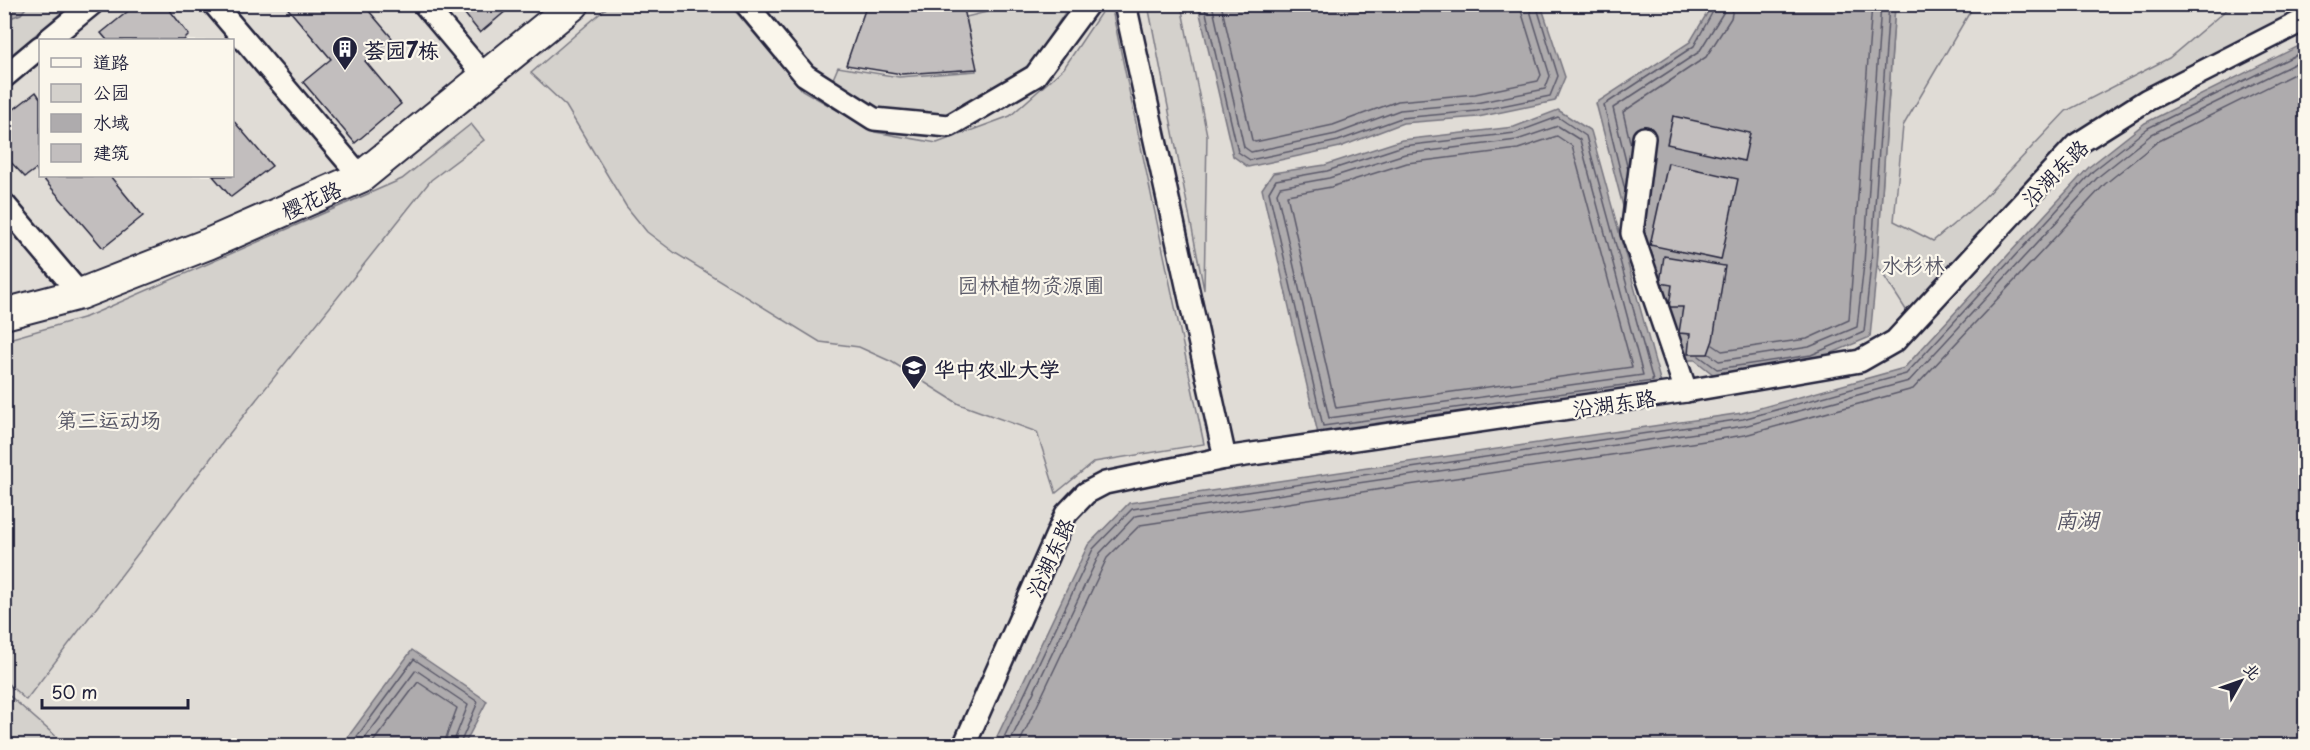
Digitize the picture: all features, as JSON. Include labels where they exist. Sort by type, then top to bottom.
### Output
[{"type":"street","points":[[49,39],[92,4]]},
{"type":"street","points":[[214,4],[361,177]]},
{"type":"street","points":[[424,4],[486,78]]},
{"type":"street","name":"樱花路","points":[[4,315],[80,294],[208,243],[361,177],[486,78],[574,4]]},
{"type":"street","points":[[746,4],[805,75],[874,119],[949,126],[1035,76],[1088,4]]},
{"type":"street","points":[[1125,4],[1225,458]]},
{"type":"street","name":"沿湖东路","points":[[964,746],[1066,514],[1086,493],[1105,483],[1225,458],[1686,392],[1860,362],[1895,341],[2076,145],[2147,100],[2306,18]]},
{"type":"street","points":[[4,77],[39,48]]},
{"type":"street","points":[[1644,138],[1632,233],[1686,392]]},
{"type":"street","points":[[4,204],[80,294]]},
{"type":"shaded area","name":"华中农业大学","points":[[2305,4],[2306,43],[2145,123],[2089,167],[1904,368],[1742,413],[1088,545],[993,745],[5,746],[4,5]]},
{"type":"green space","name":"园林植物资源圃","points":[[611,4],[730,5],[802,90],[875,132],[937,143],[1010,116],[1064,68],[1106,5],[1111,5],[1204,444],[1094,462],[1056,493],[1037,432],[959,404],[892,362],[859,347],[820,342],[675,253],[647,232],[626,206],[566,106],[531,73]]},
{"type":"green space","points":[[5,5],[70,5],[5,61]]},
{"type":"green space","points":[[1015,5],[1070,5],[1031,64],[951,114],[876,113],[830,86],[838,67],[899,77],[976,71],[966,17]]},
{"type":"green space","points":[[1148,5],[1181,5],[1207,135],[1204,290]]},
{"type":"green space","name":"水杉林","points":[[1895,5],[1974,5],[1903,126],[1894,221],[1933,241],[1980,202],[2066,111],[2169,58],[2232,5],[2305,5],[2305,7],[2071,138],[1908,313],[1877,265]]},
{"type":"green space","name":"第三运动场","points":[[471,124],[484,140],[431,180],[233,429],[26,700],[5,681],[5,340],[86,317],[402,179]]},
{"type":"green space","points":[[4,691],[60,740],[57,745],[5,745]]},
{"type":"water","points":[[4,5],[28,5],[21,14],[5,20]]},
{"type":"water","points":[[1198,5],[1541,5],[1565,77],[1555,101],[1478,117],[1403,123],[1340,147],[1248,167],[1233,156]]},
{"type":"water","points":[[1712,5],[1895,5],[1870,337],[1813,361],[1714,375],[1695,360],[1670,360],[1630,233],[1596,103],[1690,42]]},
{"type":"water","name":"南湖","points":[[2305,43],[2305,745],[993,745],[1088,545],[1129,503],[1742,413],[1904,368],[2089,167],[2145,123]]},
{"type":"water","points":[[1558,110],[1591,131],[1662,387],[1318,434],[1262,189],[1273,173],[1325,165],[1402,140],[1514,127]]},
{"type":"water","points":[[412,650],[487,701],[464,745],[342,745]]},
{"type":"building","points":[[137,4],[165,4],[189,35],[185,39],[106,39],[101,33]]},
{"type":"building","name":"荟园7栋","points":[[284,4],[363,4],[392,38],[365,61],[401,104],[355,143],[303,82],[331,59]]},
{"type":"building","points":[[457,4],[514,4],[480,33]]},
{"type":"building","points":[[867,4],[963,4],[977,69],[902,74],[846,65]]},
{"type":"building","points":[[36,92],[39,96],[39,174],[36,169],[25,177],[4,155],[4,117]]},
{"type":"building","points":[[1673,116],[1750,133],[1744,161],[1667,144]]},
{"type":"building","points":[[234,121],[272,166],[231,197],[214,177],[234,177]]},
{"type":"building","points":[[1668,163],[1738,179],[1721,260],[1650,245]]},
{"type":"building","points":[[42,177],[111,177],[143,216],[103,248]]},
{"type":"building","points":[[1664,256],[1725,266],[1713,340],[1708,354],[1688,354],[1690,334],[1679,333],[1683,307],[1669,307],[1672,285],[1660,283]]},
{"type":"place","name":"荟园7栋","points":[[345,72]]},
{"type":"place","name":"华中农业大学","points":[[914,391]]}]
